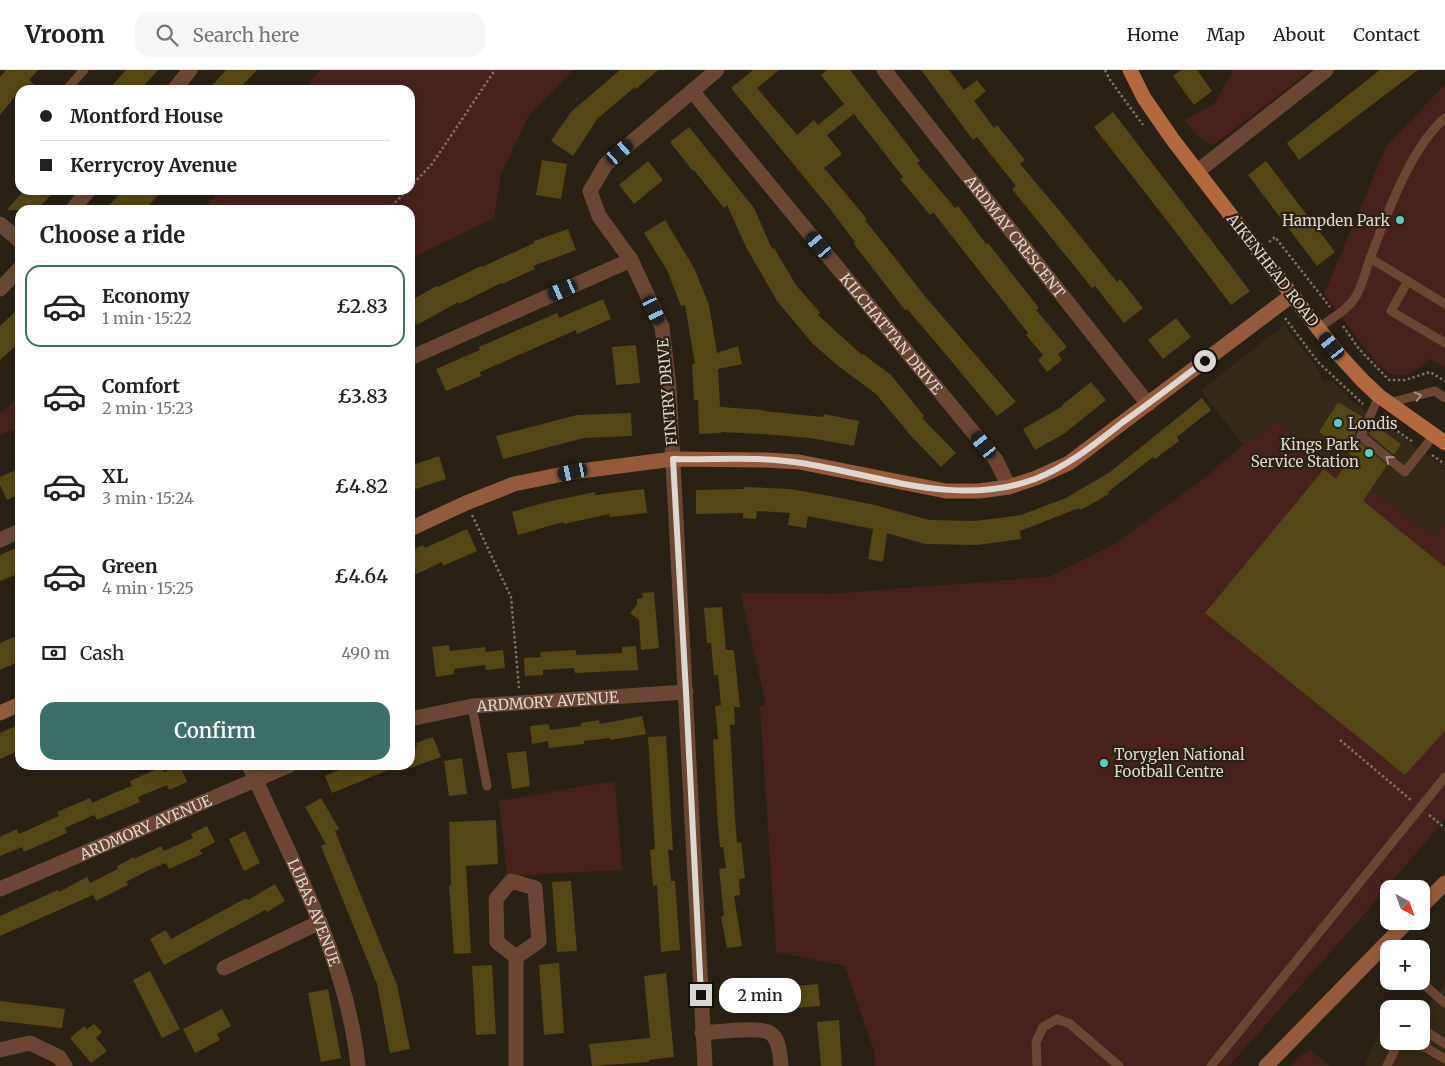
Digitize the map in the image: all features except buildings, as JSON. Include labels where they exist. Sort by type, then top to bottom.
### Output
[{"type":"main road","name":"AIKENHEAD ROAD","points":[[1130,70],[1144,98],[1156,116],[1318,328],[1362,380],[1383,399],[1439,439]]},
{"type":"street","points":[[178,85],[190,70]]},
{"type":"street","name":"FINTRY DRIVE","points":[[705,1066],[669,387],[662,328],[631,260],[599,216],[590,191],[606,164],[717,70]]},
{"type":"street","name":"ARDMAY CRESCENT","points":[[884,70],[1148,404]]},
{"type":"street","points":[[1198,172],[1326,70]]},
{"type":"street","name":"KILCHATTAN DRIVE","points":[[692,91],[996,460],[1009,487]]},
{"type":"street","points":[[76,205],[85,195]]},
{"type":"street","points":[[0,224],[15,237]]},
{"type":"street","points":[[415,356],[631,260]]},
{"type":"street","points":[[0,289],[15,273]]},
{"type":"street","points":[[415,527],[466,503],[522,483],[573,472],[673,459],[799,462],[946,491],[979,491],[1009,487],[1036,478],[1069,463],[1292,295]]},
{"type":"street","points":[[0,540],[15,533]]},
{"type":"street","name":"ARDMORY AVENUE","points":[[415,718],[472,706],[686,692]]},
{"type":"street","points":[[0,713],[15,706]]},
{"type":"street","name":"LUBAS AVENUE","points":[[251,770],[320,922],[340,977],[349,1009],[358,1066]]},
{"type":"street","name":"ARDMORY AVENUE","points":[[0,889],[278,770]]},
{"type":"street","points":[[511,881],[535,888],[539,941],[516,957],[497,942],[496,899],[511,881]]},
{"type":"street","points":[[1430,898],[1445,883]]},
{"type":"street","points":[[224,968],[320,922]]},
{"type":"street","points":[[1394,940],[1401,930]]},
{"type":"street","points":[[1266,1066],[1380,955]]},
{"type":"street","points":[[516,957],[516,1066]]},
{"type":"street","points":[[702,1033],[759,1029],[770,1033],[775,1038],[778,1046],[780,1066]]},
{"type":"street","points":[[0,1050],[30,1043],[59,1057],[66,1066]]},
{"type":"lane","points":[[70,85],[84,70]]},
{"type":"lane","points":[[1318,328],[1346,309],[1356,297],[1406,172],[1423,143],[1445,118]]},
{"type":"lane","points":[[1370,258],[1445,304]]},
{"type":"lane","points":[[1408,281],[1391,311],[1445,343]]},
{"type":"lane","points":[[1439,439],[1405,472],[1361,436],[1383,399],[1435,391],[1445,398]]},
{"type":"lane","points":[[472,706],[487,786]]},
{"type":"lane","points":[[1211,1066],[1445,777]]},
{"type":"lane","points":[[1430,990],[1445,1003]]},
{"type":"lane","points":[[1037,1066],[1036,1042],[1043,1027],[1057,1019],[1070,1024],[1117,1065]]},
{"type":"lane","points":[[1430,1034],[1445,1044]]},
{"type":"lane","points":[[1388,1066],[1394,1050]]},
{"type":"lane","points":[[1430,1050],[1445,1059]]},
{"type":"lane","points":[[1393,1053],[1403,1058]]},
{"type":"path","points":[[415,182],[432,164],[495,70]]},
{"type":"path","points":[[393,205],[402,195]]},
{"type":"path","points":[[1275,237],[1359,349],[1389,380],[1405,380],[1430,372],[1445,380]]},
{"type":"path","points":[[466,503],[511,597],[521,702]]},
{"type":"path","points":[[1340,740],[1445,828]]},
{"type":"shaded area","points":[[320,70],[573,70],[528,117],[501,174],[494,218],[415,257],[415,205],[207,205],[216,195],[415,195],[415,85],[307,85]]},
{"type":"shaded area","points":[[1233,70],[1311,70],[1215,144],[1205,142],[1197,136],[1184,120],[1214,104]]},
{"type":"shaded area","name":"Hampden Park","points":[[1445,84],[1445,368],[1430,359],[1405,375],[1393,374],[1378,365],[1324,294],[1386,147]]},
{"type":"shaded area","points":[[1284,325],[1319,371],[1322,380],[1333,382],[1352,401],[1445,468],[1445,523],[1436,537],[1289,432],[1279,421],[1243,445],[1201,390]]},
{"type":"shaded area","points":[[15,401],[15,429],[0,435],[0,413]]},
{"type":"shaded area","name":"Toryglen National Football Centre","points":[[1279,421],[1289,432],[1436,537],[1445,523],[1445,819],[1393,880],[1380,880],[1380,896],[1229,1066],[875,1066],[874,1051],[845,966],[776,952],[760,706],[766,704],[740,593],[829,594],[1049,577],[1115,544],[1209,474],[1243,445]]},
{"type":"shaded area","points":[[615,781],[622,870],[507,876],[499,801]]},
{"type":"shaded area","points":[[1445,981],[1445,1066],[1365,1066],[1380,1027],[1380,1050],[1430,1050],[1430,1002]]},
{"type":"shaded area","points":[[1311,1050],[1330,1066],[1291,1066],[1303,1054]]},
{"type":"place","name":"Hampden Park","points":[[1400,220]]},
{"type":"place","name":"Londis","points":[[1338,423]]},
{"type":"place","name":"Kings Park Service Station","points":[[1369,453]]},
{"type":"place","name":"Toryglen National Football Centre","points":[[1104,763]]},
{"type":"route","points":[[701,995],[673,459],[799,462],[946,491],[979,491],[1009,487],[1036,478],[1069,463],[1205,361]]}]
